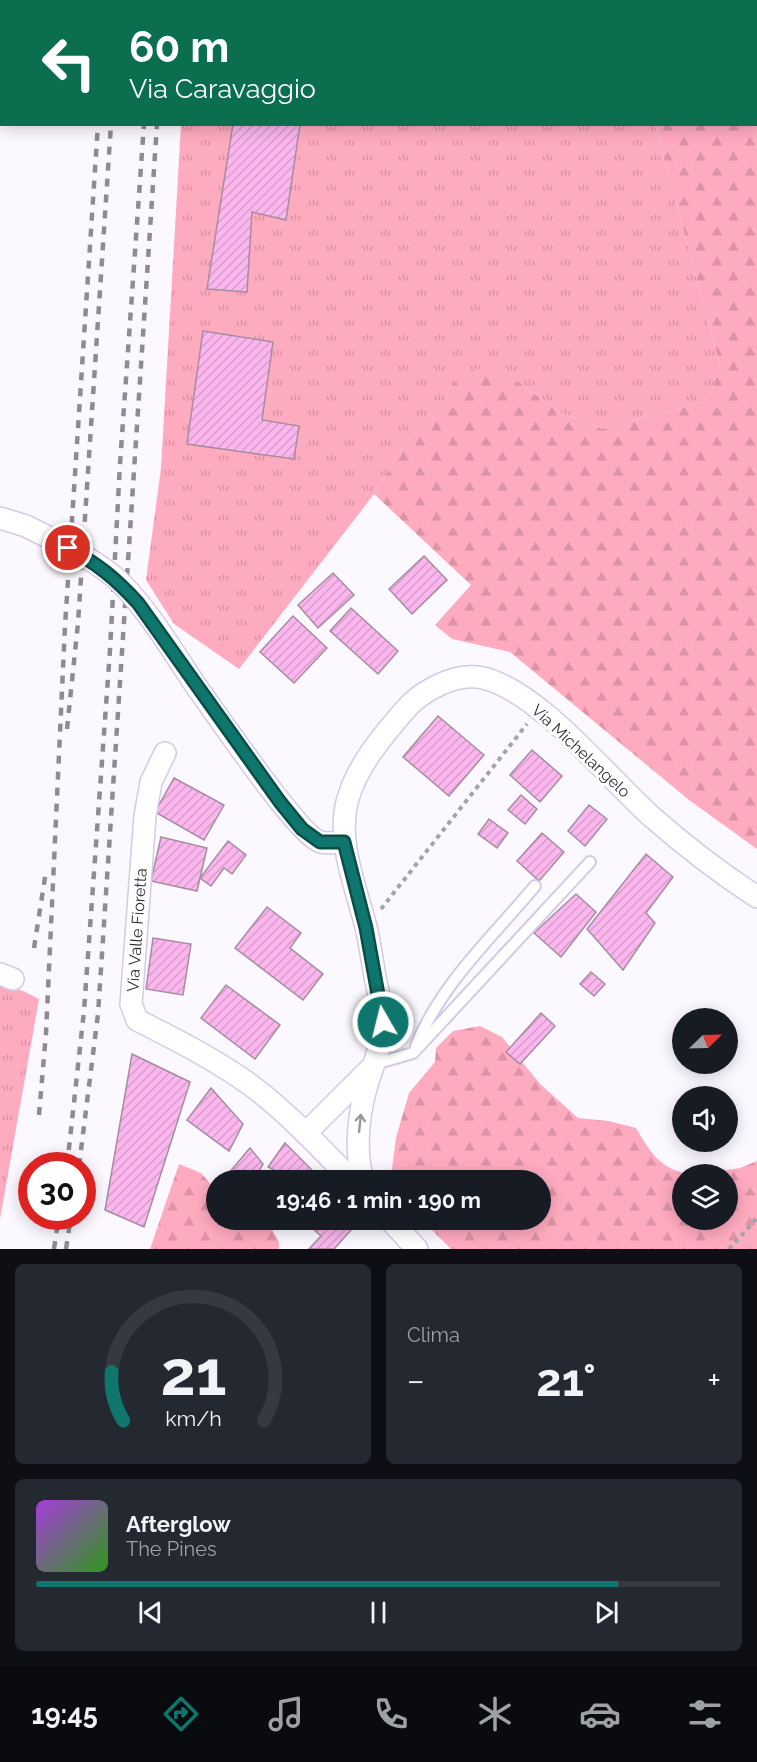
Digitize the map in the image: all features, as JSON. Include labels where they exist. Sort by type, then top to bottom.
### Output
[{"type":"street","points":[[0,518],[26,525],[89,559],[114,577],[138,603],[198,689],[302,829],[320,842],[344,842]]},
{"type":"street","name":"Via Michelangelo","points":[[362,1170],[358,1146],[360,1116],[381,1041],[383,1022],[366,928],[344,842],[346,804],[358,773],[375,745],[409,705],[429,690],[460,678],[482,678],[502,685],[530,719],[722,874],[757,897]]},
{"type":"street","name":"Via Valle Fioretta","points":[[165,753],[152,782],[145,816],[131,1004],[137,1020],[197,1050],[252,1087],[306,1133],[342,1170]]},
{"type":"street","name":"Via Michelangelo","points":[[306,1133],[374,1064]]},
{"type":"street","points":[[399,1230],[417,1249]]},
{"type":"lane","points":[[374,1064],[413,1053],[590,862]]},
{"type":"lane","points":[[413,1053],[424,1025],[437,1002],[535,886]]},
{"type":"path","points":[[366,928],[530,719]]},
{"type":"path","points":[[729,1249],[757,1218]]},
{"type":"green space","points":[[181,126],[655,126],[720,365],[712,392],[703,402],[602,429],[559,412],[520,383],[452,384],[439,412],[406,442],[374,494],[239,669],[174,624],[146,580],[161,468]]},
{"type":"green space","points":[[655,126],[757,126],[757,849],[689,800],[510,652],[452,639],[435,625],[471,585],[374,494],[406,442],[439,412],[452,384],[476,369],[490,369],[520,383],[559,412],[602,429],[703,402],[712,392],[720,365]]},
{"type":"green space","points":[[0,983],[39,999],[0,1219]]},
{"type":"green space","points":[[480,1026],[502,1037],[540,1084],[578,1118],[609,1121],[636,1128],[657,1158],[672,1169],[672,1230],[738,1230],[738,1168],[757,1161],[757,1249],[451,1249],[432,1230],[551,1230],[551,1170],[392,1170],[396,1138],[409,1093],[435,1062],[436,1048],[453,1031]]},
{"type":"green space","points":[[179,1164],[201,1173],[206,1179],[206,1230],[272,1230],[279,1242],[279,1249],[150,1249]]},
{"type":"building","points":[[233,126],[300,126],[286,220],[252,212],[247,292],[207,289]]},
{"type":"building","points":[[203,331],[273,342],[262,420],[299,426],[294,459],[187,444]]},
{"type":"building","points":[[424,556],[447,580],[412,614],[389,589]]},
{"type":"building","points":[[333,573],[354,595],[318,628],[298,605]]},
{"type":"building","points":[[351,608],[398,651],[378,674],[330,631]]},
{"type":"building","points":[[293,616],[327,648],[294,683],[260,652]]},
{"type":"building","points":[[438,716],[484,755],[449,796],[403,757]]},
{"type":"building","points":[[532,750],[562,776],[540,802],[510,775]]},
{"type":"building","points":[[174,778],[224,805],[204,840],[155,812]]},
{"type":"building","points":[[521,795],[537,809],[525,824],[508,810]]},
{"type":"building","points":[[589,805],[607,819],[585,846],[568,831]]},
{"type":"building","points":[[489,819],[508,833],[497,848],[478,834]]},
{"type":"building","points":[[542,833],[564,852],[539,881],[517,861]]},
{"type":"building","points":[[161,837],[207,848],[197,891],[151,881]]},
{"type":"building","points":[[228,841],[246,855],[232,874],[224,868],[211,886],[200,878]]},
{"type":"building","points":[[646,854],[673,877],[646,913],[655,923],[623,970],[587,929]]},
{"type":"building","points":[[576,894],[596,912],[561,957],[534,933]]},
{"type":"building","points":[[267,907],[301,933],[290,948],[323,974],[303,1000],[235,948]]},
{"type":"building","points":[[153,938],[191,944],[183,995],[146,989]]},
{"type":"building","points":[[591,972],[605,984],[594,996],[580,984]]},
{"type":"building","points":[[226,985],[280,1025],[255,1059],[201,1018]]},
{"type":"building","points":[[541,1013],[555,1026],[520,1064],[506,1052]]},
{"type":"building","points":[[132,1054],[190,1082],[144,1227],[105,1210]]},
{"type":"building","points":[[211,1088],[243,1124],[229,1151],[187,1120]]},
{"type":"building","points":[[285,1143],[312,1170],[274,1170],[268,1167]]},
{"type":"building","points":[[250,1148],[263,1164],[260,1170],[231,1170]]},
{"type":"building","points":[[314,1230],[351,1230],[334,1249],[309,1249],[321,1236]]},
{"type":"railway","points":[[39,1115],[46,1033],[65,626],[98,126]]},
{"type":"railway","points":[[67,729],[78,623],[111,126]]},
{"type":"railway","points":[[69,1152],[84,1011],[144,126]]},
{"type":"railway","points":[[81,1152],[98,1014],[157,126]]},
{"type":"railway","points":[[34,948],[46,871]]},
{"type":"railway","points":[[54,1249],[57,1230]]},
{"type":"railway","points":[[66,1249],[69,1230]]},
{"type":"route","points":[[68,548],[89,559],[114,577],[138,603],[280,802],[302,829],[320,842],[344,842],[372,952],[383,1022]]}]
